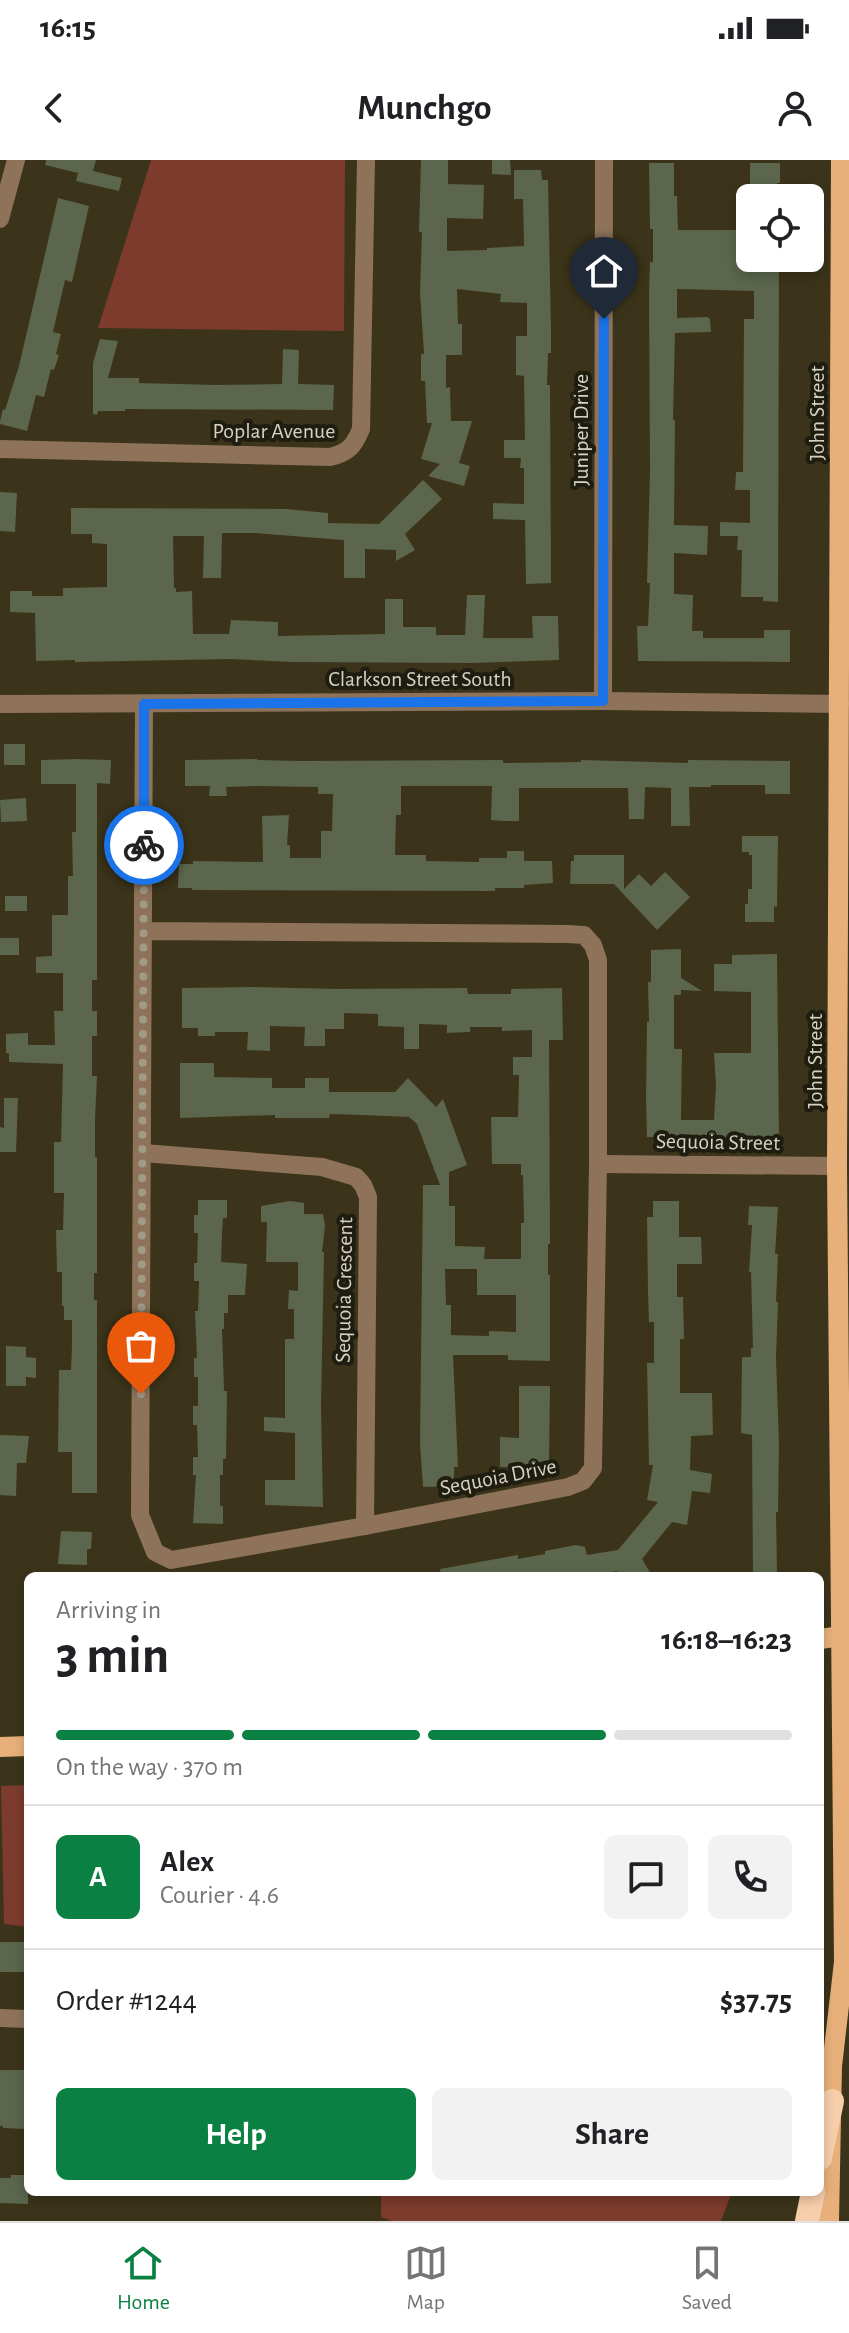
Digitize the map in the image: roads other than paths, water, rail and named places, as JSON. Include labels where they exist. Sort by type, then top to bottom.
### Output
[{"type":"highway","points":[[824,2139],[832,2101]]},
{"type":"highway","points":[[807,2221],[812,2196]]},
{"type":"main road","name":"John Street","points":[[841,160],[836,1637],[844,1962],[849,1995]]},
{"type":"main road","points":[[0,1747],[24,1746]]},
{"type":"main road","name":"John Street","points":[[829,2221],[832,2066],[844,1962]]},
{"type":"street","points":[[1,212],[16,160]]},
{"type":"street","name":"Poplar Avenue","points":[[0,449],[330,457],[346,453],[361,429],[366,160]]},
{"type":"street","name":"Juniper Drive","points":[[603,701],[604,160]]},
{"type":"street","name":"Clarkson Street South","points":[[0,704],[603,701],[840,704]]},
{"type":"street","name":"Sequoia Drive","points":[[144,704],[140,1515],[155,1552],[171,1560],[365,1526],[568,1487],[583,1481],[593,1468],[598,1164],[598,960],[593,945],[584,935],[144,931]]},
{"type":"street","name":"Sequoia Crescent","points":[[143,1153],[322,1167],[356,1177],[363,1185],[368,1197],[365,1526]]},
{"type":"street","name":"Sequoia Street","points":[[598,1164],[837,1166]]},
{"type":"street","points":[[0,2018],[24,2019]]}]
